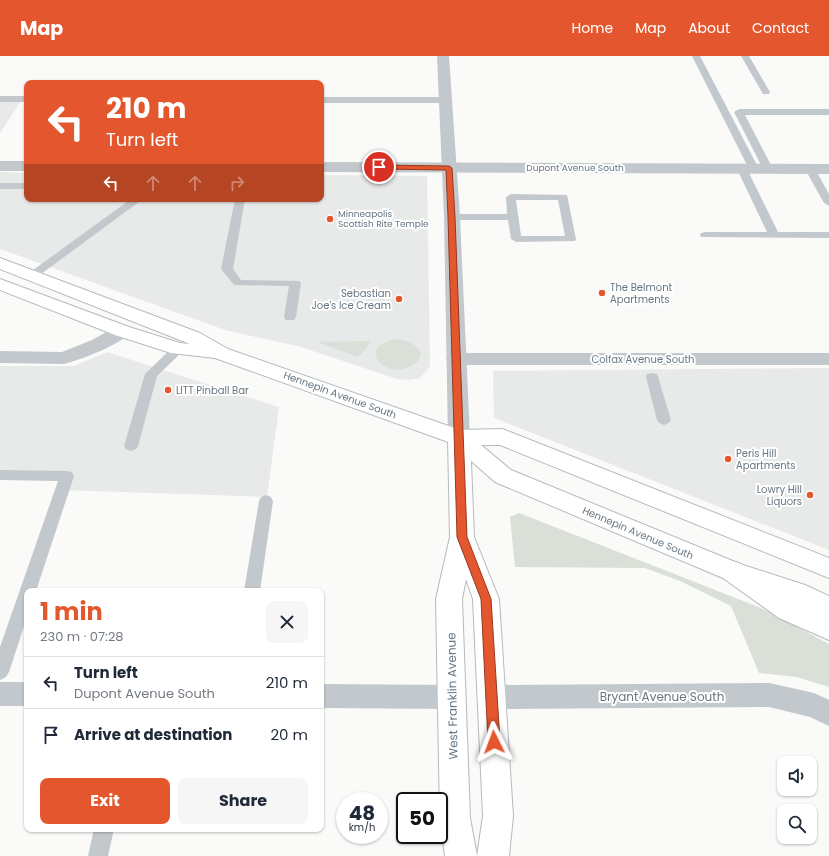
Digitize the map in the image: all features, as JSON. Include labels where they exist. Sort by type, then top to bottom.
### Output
[{"type":"main road","name":"Hennepin Avenue South","points":[[0,263],[193,337],[221,352],[459,438],[503,476],[732,571],[796,592],[829,607]]},
{"type":"main road","name":"Hennepin Avenue South","points":[[0,284],[122,331],[178,349],[221,352]]},
{"type":"main road","name":"Hennepin Avenue South","points":[[459,438],[502,437],[829,568]]},
{"type":"main road","name":"West Franklin Avenue","points":[[459,438],[462,537],[449,599],[455,818],[461,856]]},
{"type":"main road","name":"West Franklin Avenue","points":[[462,537],[486,599],[498,816],[493,856]]},
{"type":"main road","points":[[732,571],[788,610],[829,629]]},
{"type":"street","name":"West Franklin Avenue","points":[[443,56],[452,217],[459,438]]},
{"type":"street","points":[[0,166],[24,166]]},
{"type":"street","name":"Dupont Avenue South","points":[[324,167],[829,169]]},
{"type":"street","points":[[0,357],[64,358],[99,344],[122,331]]},
{"type":"street","name":"Colfax Avenue South","points":[[456,359],[829,359]]},
{"type":"street","points":[[0,694],[24,694]]},
{"type":"street","name":"Bryant Avenue South","points":[[491,697],[769,695],[814,706],[829,712]]},
{"type":"street","points":[[324,696],[452,697]]},
{"type":"lane","points":[[696,56],[755,169]]},
{"type":"lane","points":[[745,56],[766,92]]},
{"type":"lane","points":[[0,99],[24,99]]},
{"type":"lane","points":[[324,100],[445,100]]},
{"type":"lane","points":[[774,235],[738,112],[829,112]]},
{"type":"lane","points":[[810,169],[829,203]]},
{"type":"lane","points":[[0,186],[24,186]]},
{"type":"lane","points":[[511,197],[563,197],[571,239],[516,239],[513,217],[511,197]]},
{"type":"lane","points":[[33,275],[134,202]]},
{"type":"lane","points":[[239,202],[227,269],[238,283],[295,283],[290,317]]},
{"type":"lane","points":[[452,217],[513,217]]},
{"type":"lane","points":[[705,235],[829,235]]},
{"type":"lane","points":[[131,446],[151,374],[178,349]]},
{"type":"lane","points":[[652,377],[664,420]]},
{"type":"lane","points":[[0,475],[67,476],[28,588]]},
{"type":"lane","points":[[252,588],[266,502]]},
{"type":"lane","points":[[0,672],[24,601]]},
{"type":"lane","points":[[98,856],[103,832]]},
{"type":"shaded area","points":[[0,101],[21,101],[0,133]]},
{"type":"shaded area","points":[[0,172],[24,173],[24,202],[324,202],[324,175],[427,176],[430,366],[420,378],[409,380],[397,379],[301,347],[225,330],[0,249]]},
{"type":"shaded area","points":[[396,339],[408,342],[418,348],[420,356],[418,361],[411,366],[401,369],[392,369],[384,366],[378,361],[376,355],[377,349],[384,343]]},
{"type":"shaded area","points":[[372,341],[358,357],[318,342]]},
{"type":"shaded area","points":[[107,352],[279,407],[267,497],[62,490],[67,476],[0,475],[0,366],[74,366]]},
{"type":"shaded area","points":[[829,368],[829,550],[494,418],[493,371]]},
{"type":"shaded area","points":[[519,513],[761,608],[829,644],[829,687],[797,677],[759,673],[731,606],[680,581],[645,568],[515,567],[510,517]]},
{"type":"place","name":"Minneapolis Scottish Rite Temple","points":[[330,219]]},
{"type":"place","name":"The Belmont Apartments","points":[[602,293]]},
{"type":"place","name":"Sebastian Joe's Ice Cream","points":[[399,299]]},
{"type":"place","name":"LITT Pinball Bar","points":[[168,390]]},
{"type":"place","name":"Peris Hill Apartments","points":[[728,459]]},
{"type":"place","name":"Lowry Hill Liquors","points":[[810,495]]},
{"type":"route","points":[[379,167],[449,168],[452,217],[462,537],[486,599],[494,742]]}]
